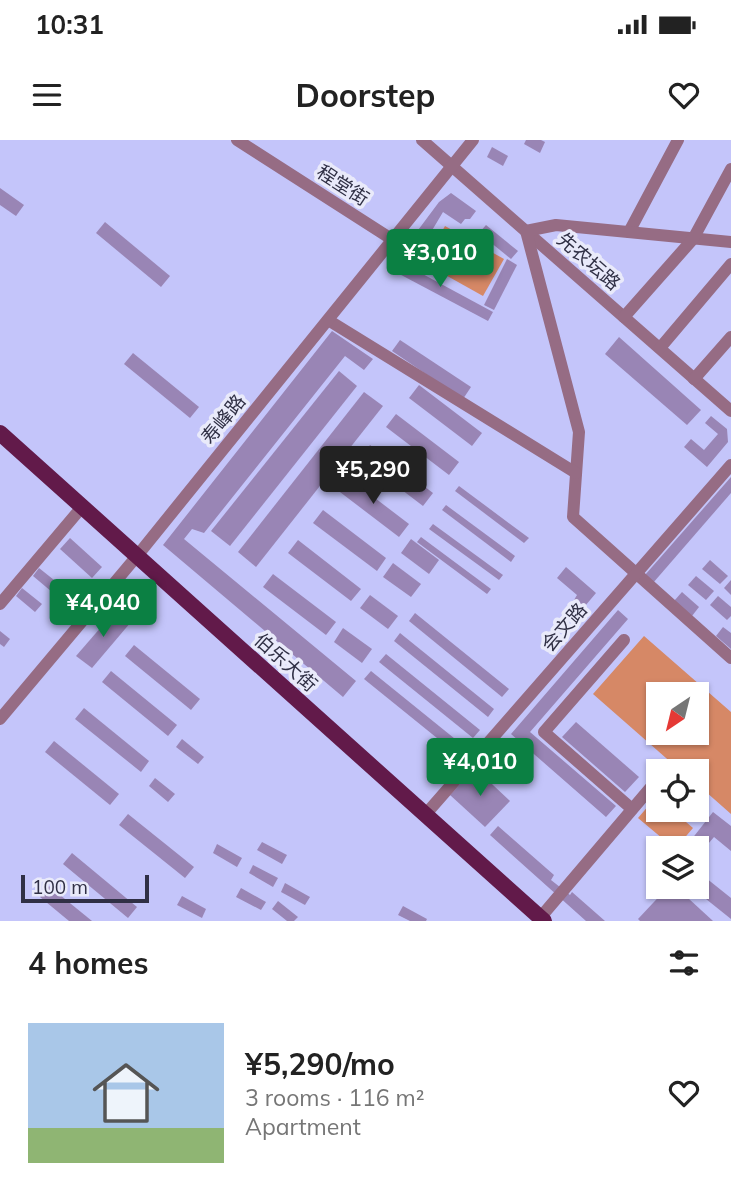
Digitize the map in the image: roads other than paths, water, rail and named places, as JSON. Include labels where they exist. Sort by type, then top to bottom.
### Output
[{"type":"main road","name":"伯乐大街","points":[[0,433],[542,920]]},
{"type":"street","name":"程堂街","points":[[237,140],[393,240]]},
{"type":"street","name":"先农坛路","points":[[422,140],[731,411]]},
{"type":"street","name":"寿峰路","points":[[0,719],[137,556],[473,140]]},
{"type":"street","points":[[629,233],[678,140]]},
{"type":"street","points":[[624,317],[693,239],[731,169]]},
{"type":"street","points":[[731,242],[556,225],[526,231],[579,432],[573,517],[731,658]]},
{"type":"street","points":[[660,348],[731,264]]},
{"type":"street","points":[[328,320],[576,473]]},
{"type":"street","points":[[694,379],[731,337]]},
{"type":"street","name":"会文路","points":[[425,815],[731,465]]},
{"type":"street","points":[[0,604],[82,507]]},
{"type":"street","points":[[624,640],[544,732],[632,809]]},
{"type":"street","points":[[542,920],[646,793]]}]
